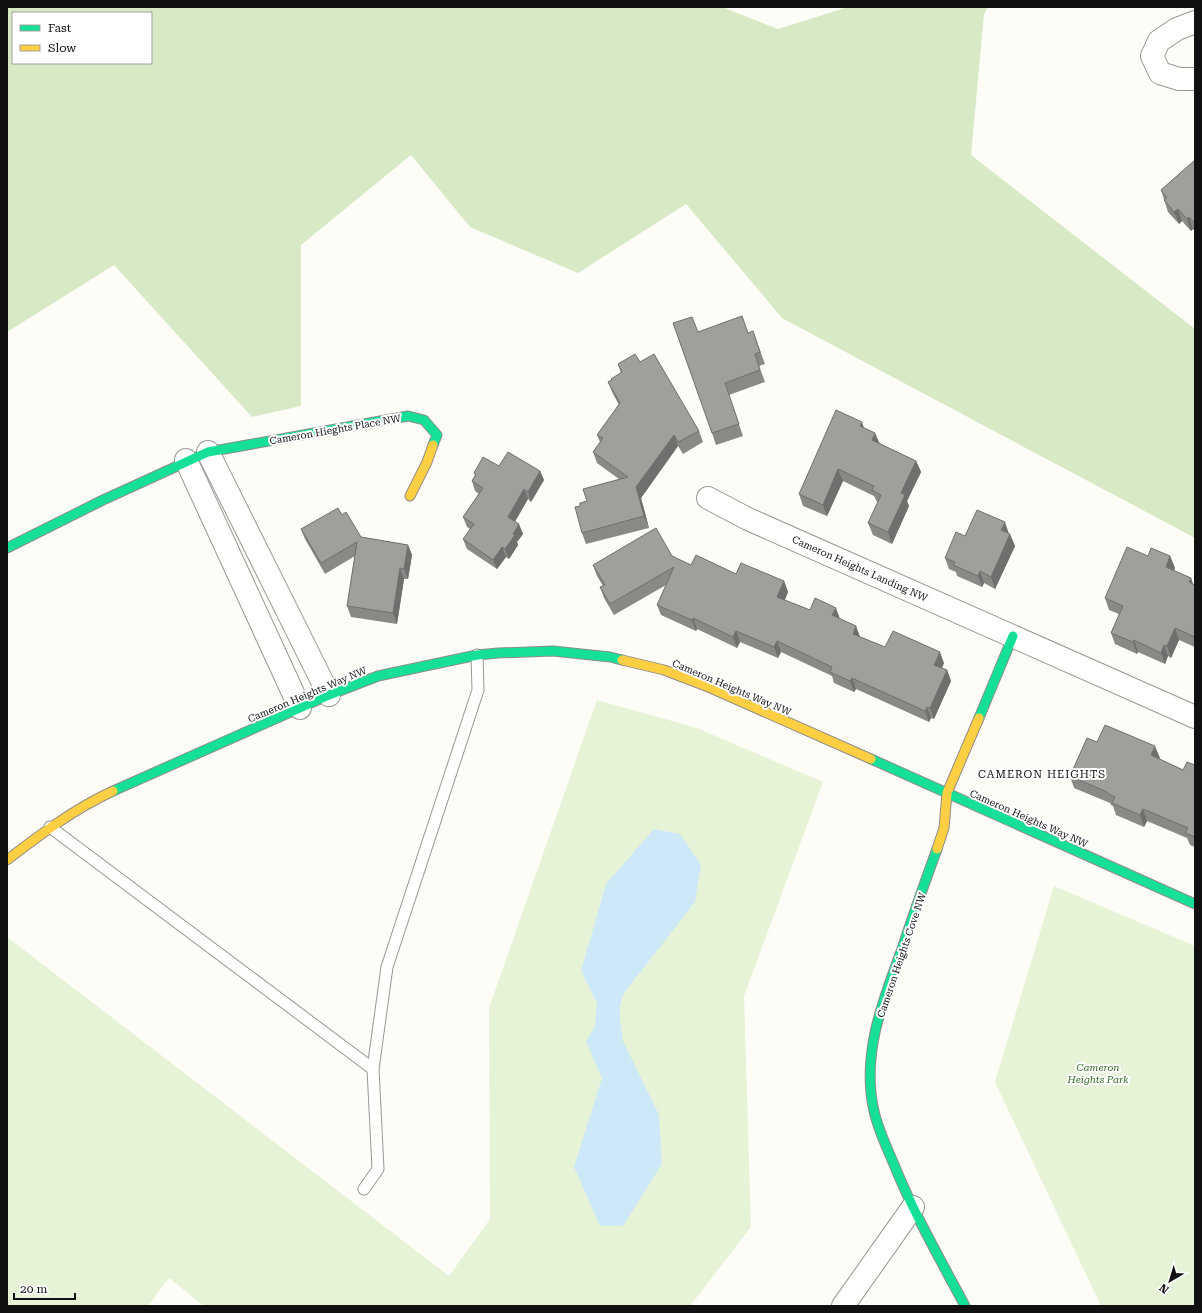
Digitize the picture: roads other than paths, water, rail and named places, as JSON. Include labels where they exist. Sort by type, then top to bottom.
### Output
[{"type":"street","points":[[1195,22],[1176,29],[1159,41],[1152,56],[1160,73],[1179,79],[1195,79]]},
{"type":"street","name":"Cameron Hieghts Place NW","points":[[7,548],[102,500],[157,476],[186,460],[208,452],[408,416],[424,420],[437,435],[427,462],[410,496]]},
{"type":"street","points":[[208,452],[329,695]]},
{"type":"street","points":[[186,460],[300,708]]},
{"type":"street","name":"Cameron Heights Landing NW","points":[[708,498],[748,519],[1195,717]]},
{"type":"street","points":[[947,793],[1013,636]]},
{"type":"street","name":"Cameron Heights Way NW","points":[[7,860],[50,827],[94,800],[329,695],[378,676],[438,662],[477,655],[553,651],[610,657],[664,670],[706,686],[1195,904]]},
{"type":"street","name":"Cameron Heights Cove NW","points":[[947,793],[944,828],[882,1007],[874,1038],[870,1084],[874,1110],[881,1134],[900,1181],[965,1306]]},
{"type":"street","points":[[843,1306],[913,1207]]},
{"type":"lane","points":[[364,1189],[378,1169],[373,1069],[387,967],[478,690],[477,655]]},
{"type":"lane","points":[[50,827],[373,1069]]},
{"type":"water","points":[[654,829],[680,834],[701,865],[695,902],[624,993],[620,1005],[623,1041],[659,1115],[662,1164],[623,1226],[600,1226],[574,1167],[602,1078],[586,1042],[595,1026],[597,1003],[581,971],[606,884]]},
{"type":"district","name":"CAMERON HEIGHTS","points":[[1042,774]]},
{"type":"park label","name":"Cameron Heights Park","points":[[1098,1072]]}]
